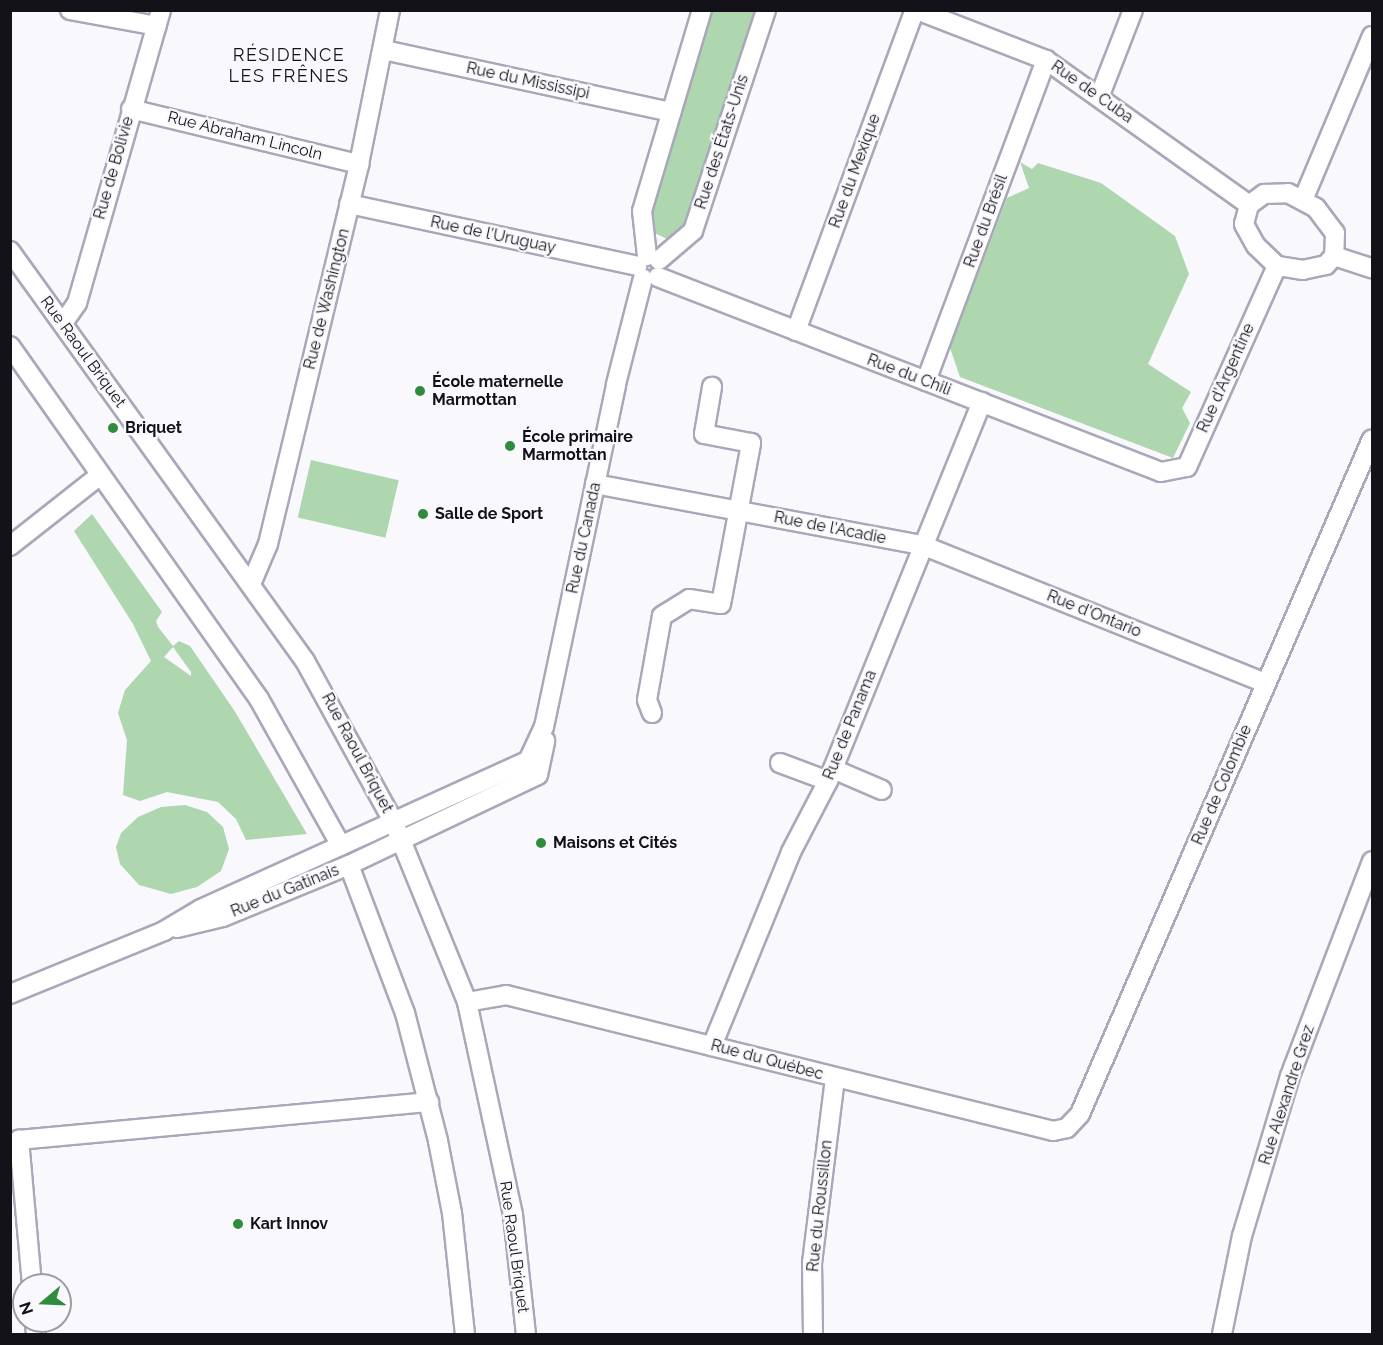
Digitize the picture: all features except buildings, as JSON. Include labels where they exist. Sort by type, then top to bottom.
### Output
[{"type":"street","points":[[70,10],[159,18]]},
{"type":"street","name":"Rue de Washington","points":[[251,584],[268,544],[359,164],[384,50],[390,10]]},
{"type":"street","points":[[649,267],[642,211],[702,10]]},
{"type":"street","name":"Rue des États-Unis","points":[[649,267],[693,231],[766,10]]},
{"type":"street","name":"Rue de Cuba","points":[[916,10],[1046,60],[1100,95],[1249,205]]},
{"type":"street","name":"Rue du Mexique","points":[[796,331],[916,10]]},
{"type":"street","points":[[1100,95],[1133,10]]},
{"type":"street","name":"Rue de Bolivie","points":[[63,323],[77,303],[159,18]]},
{"type":"street","points":[[1303,200],[1372,36]]},
{"type":"street","name":"Rue du Mississipi","points":[[384,50],[671,112]]},
{"type":"street","name":"Rue du Brésil","points":[[926,381],[1046,60]]},
{"type":"street","name":"Rue Abraham Lincoln","points":[[131,109],[359,164]]},
{"type":"street","points":[[1288,193],[1303,200],[1316,208],[1335,233],[1335,256],[1326,265],[1303,270],[1277,266],[1256,246],[1244,224],[1249,205],[1264,194],[1288,193]]},
{"type":"street","name":"Rue de l'Uruguay","points":[[349,204],[649,267]]},
{"type":"street","name":"Rue Raoul Briquet","points":[[10,251],[251,584],[328,697],[403,841],[467,1002],[513,1215],[526,1335]]},
{"type":"street","points":[[1335,256],[1372,268]]},
{"type":"street","name":"Rue d'Argentine","points":[[1161,472],[1187,467],[1277,266]]},
{"type":"street","name":"Rue du Chili","points":[[649,267],[796,331],[1161,472]]},
{"type":"street","name":"Rue du Canada","points":[[394,823],[528,761],[544,727],[595,484],[649,267]]},
{"type":"street","points":[[10,346],[99,476],[259,699],[341,846]]},
{"type":"street","points":[[652,713],[647,700],[662,616],[689,599],[720,604],[751,443],[704,434],[712,387]]},
{"type":"street","name":"Rue de Panama","points":[[712,1046],[791,852],[830,775],[982,402]]},
{"type":"street","name":"Rue de Colombie","points":[[1067,1128],[1080,1114],[1372,439]]},
{"type":"street","points":[[10,546],[99,476]]},
{"type":"street","name":"Rue de l'Acadie","points":[[595,484],[922,545]]},
{"type":"street","name":"Rue d'Ontario","points":[[922,545],[1265,683]]},
{"type":"street","name":"Rue du Canada","points":[[403,841],[538,775],[545,746],[544,727]]},
{"type":"street","points":[[780,763],[882,790]]},
{"type":"street","name":"Rue du Gatinais","points":[[10,994],[164,931],[201,909],[394,823]]},
{"type":"street","name":"Rue du Gatinais","points":[[164,931],[223,917],[403,841]]},
{"type":"street","name":"Rue Alexandre Grez","points":[[1222,1335],[1242,1236],[1290,1076],[1372,861]]},
{"type":"street","points":[[349,865],[386,955],[429,1102],[452,1213],[465,1335]]},
{"type":"street","name":"Rue du Québec","points":[[467,1002],[506,995],[1053,1131],[1067,1128]]},
{"type":"street","name":"Rue du Roussillon","points":[[813,1335],[812,1263],[836,1078]]},
{"type":"street","points":[[31,1273],[19,1140],[429,1102]]},
{"type":"green space","points":[[705,11],[755,11],[680,237],[674,242],[648,230],[647,208]]},
{"type":"green space","points":[[1020,162],[1032,169],[1038,163],[1101,183],[1175,236],[1189,274],[1148,364],[1191,392],[1182,408],[1190,423],[1173,458],[960,377],[950,348],[1007,198],[1029,188]]},
{"type":"green space","points":[[311,460],[399,480],[385,538],[298,517]]},
{"type":"green space","points":[[92,514],[162,612],[156,621],[158,627],[173,646],[179,641],[190,646],[234,710],[307,834],[246,840],[236,819],[218,802],[167,792],[140,801],[123,795],[127,740],[118,713],[125,690],[151,661],[133,624],[74,531]],"holes":[[[173,647],[191,672],[191,676],[164,657]]]},
{"type":"green space","points":[[185,805],[207,812],[223,827],[229,849],[221,871],[197,887],[171,894],[139,885],[120,864],[116,847],[121,833],[138,817],[161,807]]},
{"type":"place","name":"École maternelle Marmottan","points":[[420,391]]},
{"type":"place","name":"Briquet","points":[[113,428]]},
{"type":"place","name":"École primaire Marmottan","points":[[510,446]]},
{"type":"place","name":"Salle de Sport","points":[[423,514]]},
{"type":"place","name":"Maisons et Cités","points":[[541,843]]},
{"type":"place","name":"Kart Innov","points":[[238,1224]]},
{"type":"district","name":"RÉSIDENCE LES FRÊNES","points":[[289,66]]}]
